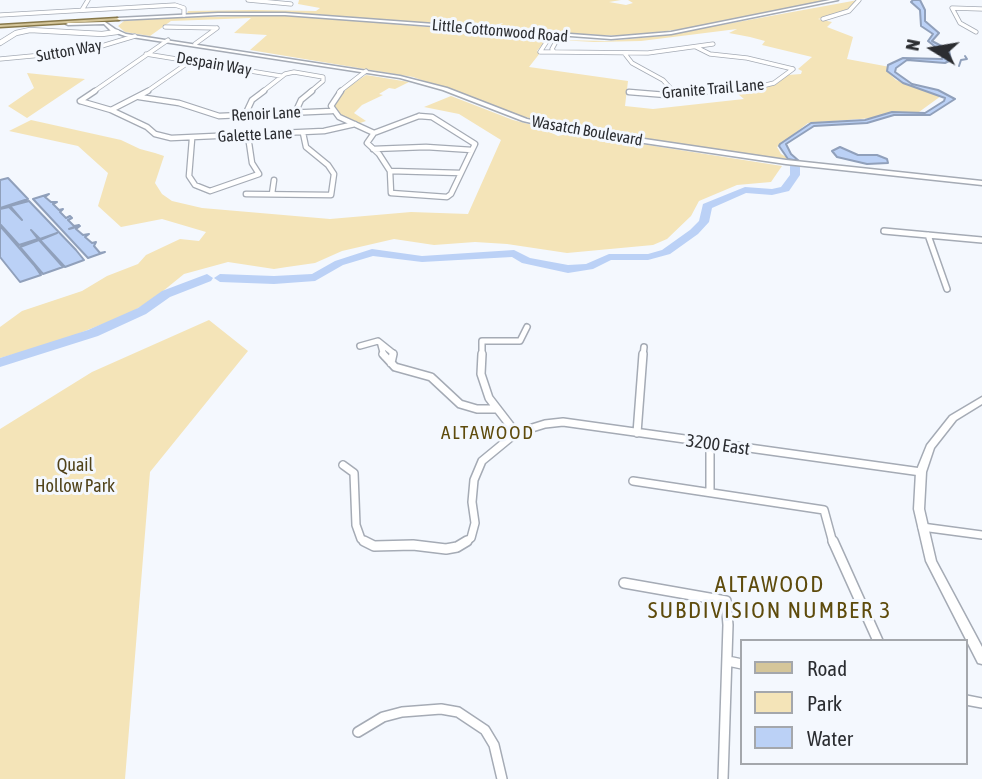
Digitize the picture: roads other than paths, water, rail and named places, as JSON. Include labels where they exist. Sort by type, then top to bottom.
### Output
[{"type":"main road","name":"Little Cottonwood Road","points":[[116,20],[184,15],[302,15],[603,38],[665,34],[836,0]]},
{"type":"main road","points":[[68,23],[116,20]]},
{"type":"main road","points":[[116,20],[113,26],[117,32]]},
{"type":"main road","name":"Wasatch Boulevard","points":[[0,27],[105,23],[117,32],[136,36],[366,71],[437,86],[512,116],[556,128],[762,159],[982,183]]},
{"type":"main road","points":[[982,400],[953,418],[939,432],[921,472],[921,526],[931,561],[982,659]]},
{"type":"street","points":[[82,10],[88,0]]},
{"type":"street","points":[[248,0],[291,4]]},
{"type":"street","points":[[823,19],[849,11],[859,0]]},
{"type":"street","points":[[0,15],[175,5],[184,8],[184,15]]},
{"type":"street","points":[[976,32],[960,23],[951,8],[982,9]]},
{"type":"street","points":[[165,27],[217,28],[195,44]]},
{"type":"street","points":[[188,28],[212,33]]},
{"type":"street","points":[[0,43],[26,30],[100,34],[117,32]]},
{"type":"street","points":[[551,35],[544,48],[539,51],[547,54],[625,54],[713,44]]},
{"type":"street","name":"Sutton Way","points":[[0,59],[90,51],[136,36]]},
{"type":"street","points":[[555,52],[552,49],[559,36]]},
{"type":"street","points":[[146,54],[168,40]]},
{"type":"street","name":"Granite Trail Lane","points":[[629,92],[676,94],[762,86],[774,83],[793,69],[747,58],[710,54],[696,47]]},
{"type":"street","points":[[46,48],[46,56]]},
{"type":"street","name":"Despain Way","points":[[146,54],[281,76]]},
{"type":"street","name":"Galette Lane","points":[[146,54],[80,101],[111,110],[134,124],[147,127],[155,134],[171,138],[303,133],[339,130],[355,124]]},
{"type":"street","points":[[625,54],[632,63],[663,80],[676,94]]},
{"type":"street","points":[[111,110],[139,97],[193,60]]},
{"type":"street","points":[[366,71],[334,97],[331,106],[332,111],[374,133]]},
{"type":"street","points":[[246,116],[252,100],[289,72],[324,78],[301,100],[295,113]]},
{"type":"street","name":"Renoir Lane","points":[[139,97],[179,103],[219,116],[332,111]]},
{"type":"street","points":[[419,116],[429,116],[475,144],[451,194],[447,197],[393,194],[390,191],[390,171],[373,149],[366,141],[374,133],[419,116]]},
{"type":"street","points":[[246,194],[331,195],[334,174],[328,165],[306,147],[303,133]]},
{"type":"street","points":[[192,139],[189,176],[201,188],[213,190],[259,174],[251,160],[248,136]]},
{"type":"street","points":[[373,149],[426,146],[472,150]]},
{"type":"street","points":[[390,171],[461,173]]},
{"type":"street","points":[[272,194],[274,180]]},
{"type":"street","points":[[884,231],[982,240]]},
{"type":"street","points":[[928,235],[947,289]]},
{"type":"street","points":[[343,465],[354,473],[356,524],[361,539],[367,543],[374,546],[457,547],[471,538],[475,523],[472,502],[477,470],[492,451],[516,433],[495,409],[481,374],[482,341],[520,341],[527,327]]},
{"type":"street","points":[[360,346],[378,341],[382,353],[401,370],[431,377],[460,404],[477,409],[495,409]]},
{"type":"street","points":[[637,433],[644,347]]},
{"type":"street","name":"3200 East","points":[[516,433],[535,426],[563,422],[921,472]]},
{"type":"street","points":[[710,444],[710,492]]},
{"type":"street","points":[[634,481],[824,510],[836,552],[877,639]]},
{"type":"street","points":[[921,526],[982,536]]},
{"type":"street","points":[[624,583],[726,601],[728,662],[723,779]]},
{"type":"street","points":[[728,662],[740,664]]},
{"type":"street","points":[[358,732],[383,717],[402,712],[441,709],[458,712],[485,730],[494,745],[502,779]]},
{"type":"water","points":[[920,0],[925,10],[925,21],[939,33],[932,41],[949,50],[951,60],[945,63],[907,60],[896,68],[895,72],[912,84],[938,90],[955,99],[930,115],[894,115],[867,123],[814,126],[786,144],[791,154],[799,161],[788,159],[780,144],[811,123],[865,120],[892,112],[925,113],[944,101],[945,98],[903,83],[887,71],[888,65],[903,58],[942,59],[943,53],[928,41],[933,34],[921,26],[920,10],[911,2]]},
{"type":"water","points":[[840,147],[858,155],[877,155],[887,159],[888,163],[867,164],[837,157],[832,151]]},
{"type":"water","points":[[8,178],[28,199],[0,208],[0,180]]},
{"type":"water","points":[[49,194],[45,197],[51,202],[57,202],[53,204],[59,210],[63,209],[60,212],[66,218],[72,218],[68,220],[74,226],[79,225],[69,229],[80,226],[76,229],[83,235],[89,234],[85,237],[92,243],[96,242],[94,246],[100,253],[105,252],[88,258],[33,199]]},
{"type":"water","points":[[29,201],[84,260],[65,267],[40,240],[57,233],[40,239],[31,230],[38,239],[19,245],[0,224],[0,209],[9,207],[22,220],[10,206]]},
{"type":"water","points":[[0,226],[41,275],[20,282],[0,257]]},
{"type":"water","points":[[39,240],[63,267],[43,274],[20,247]]},
{"type":"waterway","points":[[959,66],[961,60],[967,59],[965,56]]},
{"type":"waterway","points":[[220,278],[274,280],[315,277],[339,263],[372,252],[422,259],[514,253],[526,261],[568,269],[589,267],[609,257],[648,257],[666,252],[694,232],[704,222],[707,206],[745,190],[772,192],[785,189],[795,175],[795,164]]},
{"type":"waterway","points":[[0,363],[93,333],[142,311],[166,294],[207,278]]},
{"type":"district","name":"ALTAWOOD","points":[[488,433]]},
{"type":"district","name":"ALTAWOOD SUBDIVISION NUMBER 3","points":[[770,598]]},
{"type":"park label","name":"Quail Hollow Park","points":[[75,475]]}]
